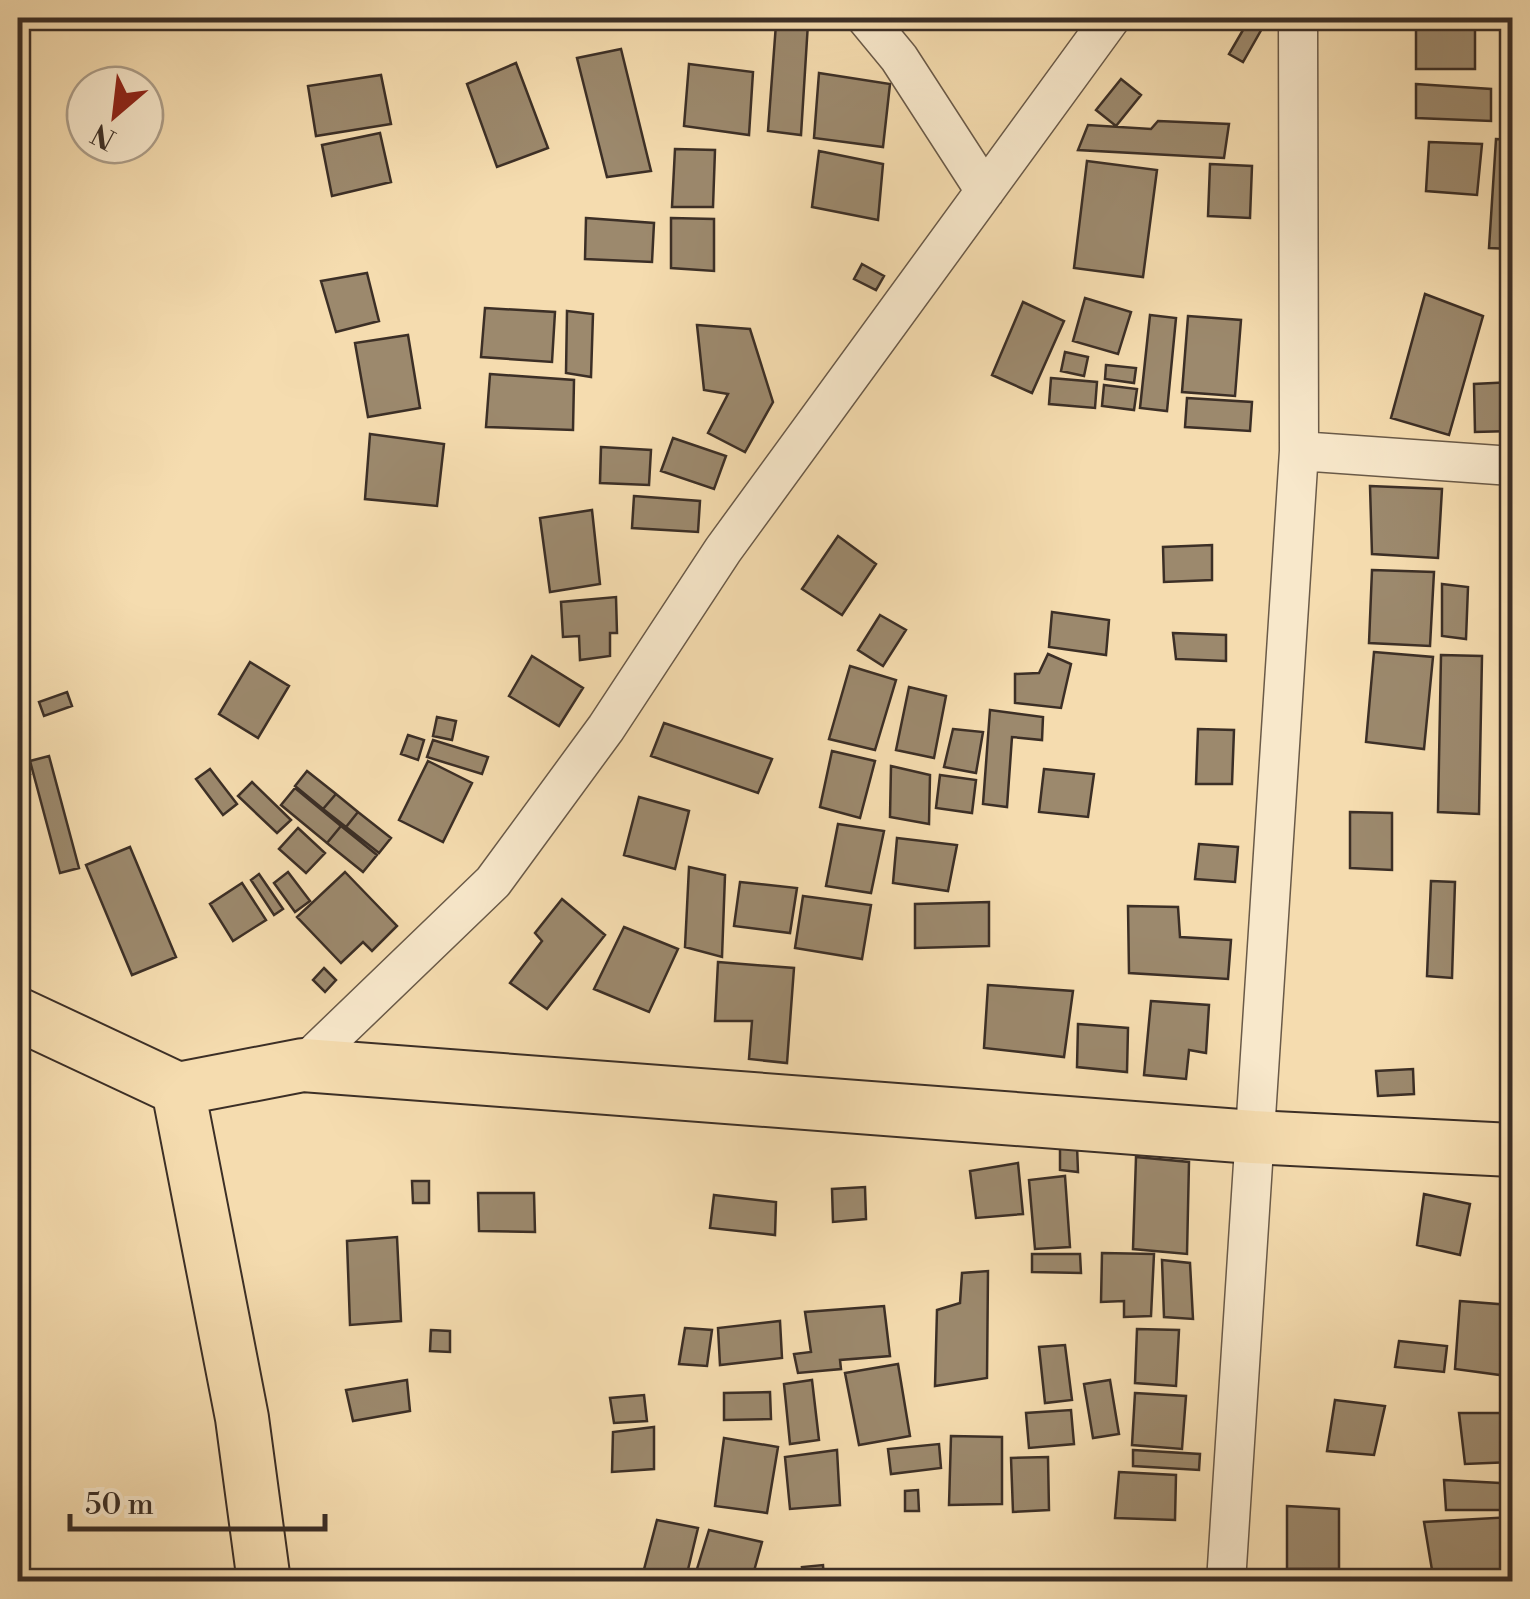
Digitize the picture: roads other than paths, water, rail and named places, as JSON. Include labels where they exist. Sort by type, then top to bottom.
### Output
[{"type":"highway","points":[[18,1014],[178,1089],[303,1065],[1252,1137],[1512,1150]]},
{"type":"highway","points":[[178,1089],[242,1418],[264,1582]]},
{"type":"street","points":[[866,18],[899,58],[985,190]]},
{"type":"street","points":[[303,1065],[493,882],[606,728],[723,550],[1111,18]]},
{"type":"street","points":[[1226,1582],[1299,451],[1298,18]]},
{"type":"street","points":[[1299,451],[1512,466]]}]
